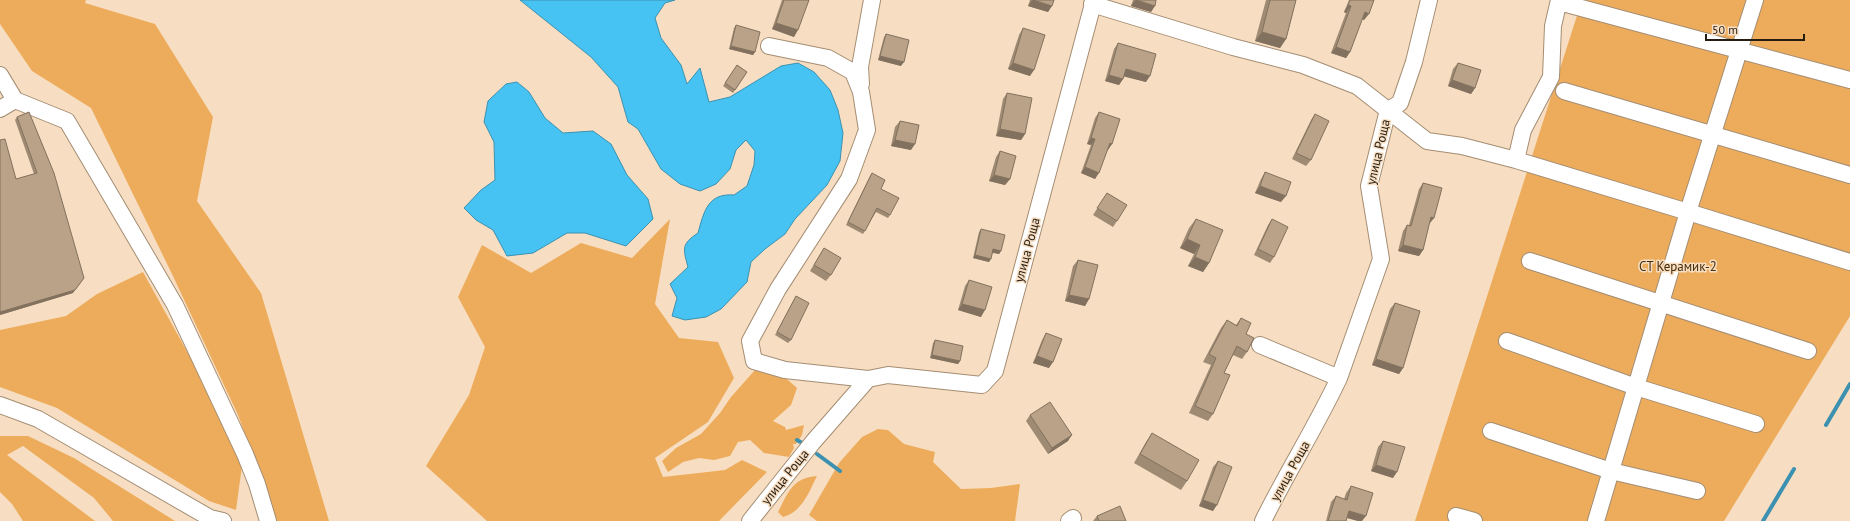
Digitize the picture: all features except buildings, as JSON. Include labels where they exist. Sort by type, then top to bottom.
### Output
[{"type":"street","name":"улица Роща","points":[[872,0],[860,67],[861,92],[867,130],[849,179],[778,289],[750,341],[754,361],[785,370],[868,379],[888,375],[982,385],[995,371],[1093,2]]},
{"type":"street","name":"улица Роща","points":[[1263,521],[1285,478],[1321,416],[1339,378],[1381,259],[1369,186],[1388,110],[1400,103],[1414,62],[1430,0]]},
{"type":"street","points":[[1596,521],[1688,212],[1755,0]]},
{"type":"street","points":[[1516,160],[1523,130],[1551,77],[1553,26],[1559,1],[1850,80]]},
{"type":"street","points":[[1093,2],[1233,47],[1303,65],[1357,86],[1427,141],[1462,146],[1516,160],[1850,262]]},
{"type":"street","name":"улица Роща","points":[[769,46],[828,58],[853,72],[861,92]]},
{"type":"street","points":[[0,75],[15,100],[67,121],[175,305],[245,454],[257,484],[268,521]]},
{"type":"street","points":[[1564,91],[1850,175]]},
{"type":"street","points":[[0,109],[15,100]]},
{"type":"street","points":[[1530,261],[1808,351]]},
{"type":"street","points":[[1507,340],[1636,387],[1756,424]]},
{"type":"street","points":[[1260,345],[1339,378]]},
{"type":"street","name":"улица Роща","points":[[750,521],[813,442],[868,379]]},
{"type":"street","points":[[0,405],[38,419],[210,518],[223,521]]},
{"type":"street","points":[[1490,431],[1611,471],[1697,491]]},
{"type":"street","points":[[1456,516],[1474,521]]},
{"type":"green space","points":[[0,0],[86,0],[85,3],[155,24],[213,117],[197,201],[261,293],[329,521],[277,521],[238,415],[172,274],[91,108],[32,71],[0,24]]},
{"type":"green space","name":"СТ Керамик-2","points":[[1582,0],[1850,0],[1850,316],[1724,521],[1415,521]]},
{"type":"green space","points":[[670,219],[655,304],[679,338],[718,342],[734,378],[708,422],[655,458],[663,477],[725,470],[742,460],[767,472],[719,521],[487,521],[426,466],[469,395],[485,347],[458,297],[482,245],[531,273],[581,243],[632,258]]},
{"type":"green space","points":[[143,272],[210,393],[242,466],[236,510],[209,501],[57,408],[0,387],[0,330],[66,316],[97,294]]},
{"type":"green space","points":[[755,370],[780,373],[797,388],[791,405],[773,421],[785,427],[786,430],[804,425],[802,435],[796,444],[793,444],[794,448],[789,457],[764,453],[750,440],[738,442],[730,456],[714,460],[699,458],[683,462],[668,472],[662,461],[676,448],[701,434]]},
{"type":"green space","points":[[878,429],[888,430],[904,444],[935,452],[933,462],[961,489],[991,488],[1020,484],[1015,521],[817,521],[809,515],[839,463],[862,437]]},
{"type":"green space","points":[[0,436],[28,436],[74,458],[175,521],[113,521],[94,498],[23,446],[7,455],[95,521],[23,521],[12,504],[0,492]]},
{"type":"green space","points":[[817,476],[808,495],[800,506],[795,511],[783,517],[778,512],[788,493],[796,483],[809,477]]},
{"type":"water","points":[[520,0],[675,0],[665,3],[655,18],[661,38],[681,65],[687,84],[700,68],[709,102],[730,97],[781,66],[798,63],[814,72],[830,90],[838,110],[843,133],[840,161],[827,185],[795,219],[785,234],[751,262],[747,282],[721,309],[706,317],[685,320],[672,316],[677,298],[670,284],[688,267],[684,251],[685,247],[689,240],[698,233],[702,218],[708,205],[718,197],[734,195],[747,186],[754,165],[755,151],[746,140],[736,150],[730,169],[716,184],[700,191],[680,184],[661,169],[638,129],[628,122],[618,87],[591,57]]},
{"type":"water","points":[[517,82],[529,92],[545,118],[563,133],[593,131],[611,144],[627,175],[648,199],[653,219],[626,246],[585,233],[567,233],[533,253],[507,256],[493,230],[476,220],[464,208],[481,190],[495,180],[494,142],[484,122],[488,101],[506,84]]},
{"type":"waterway","points":[[1826,425],[1850,384]]},
{"type":"waterway","points":[[797,440],[804,444]]},
{"type":"waterway","points":[[817,454],[840,471]]},
{"type":"waterway","points":[[1763,521],[1794,469]]}]
